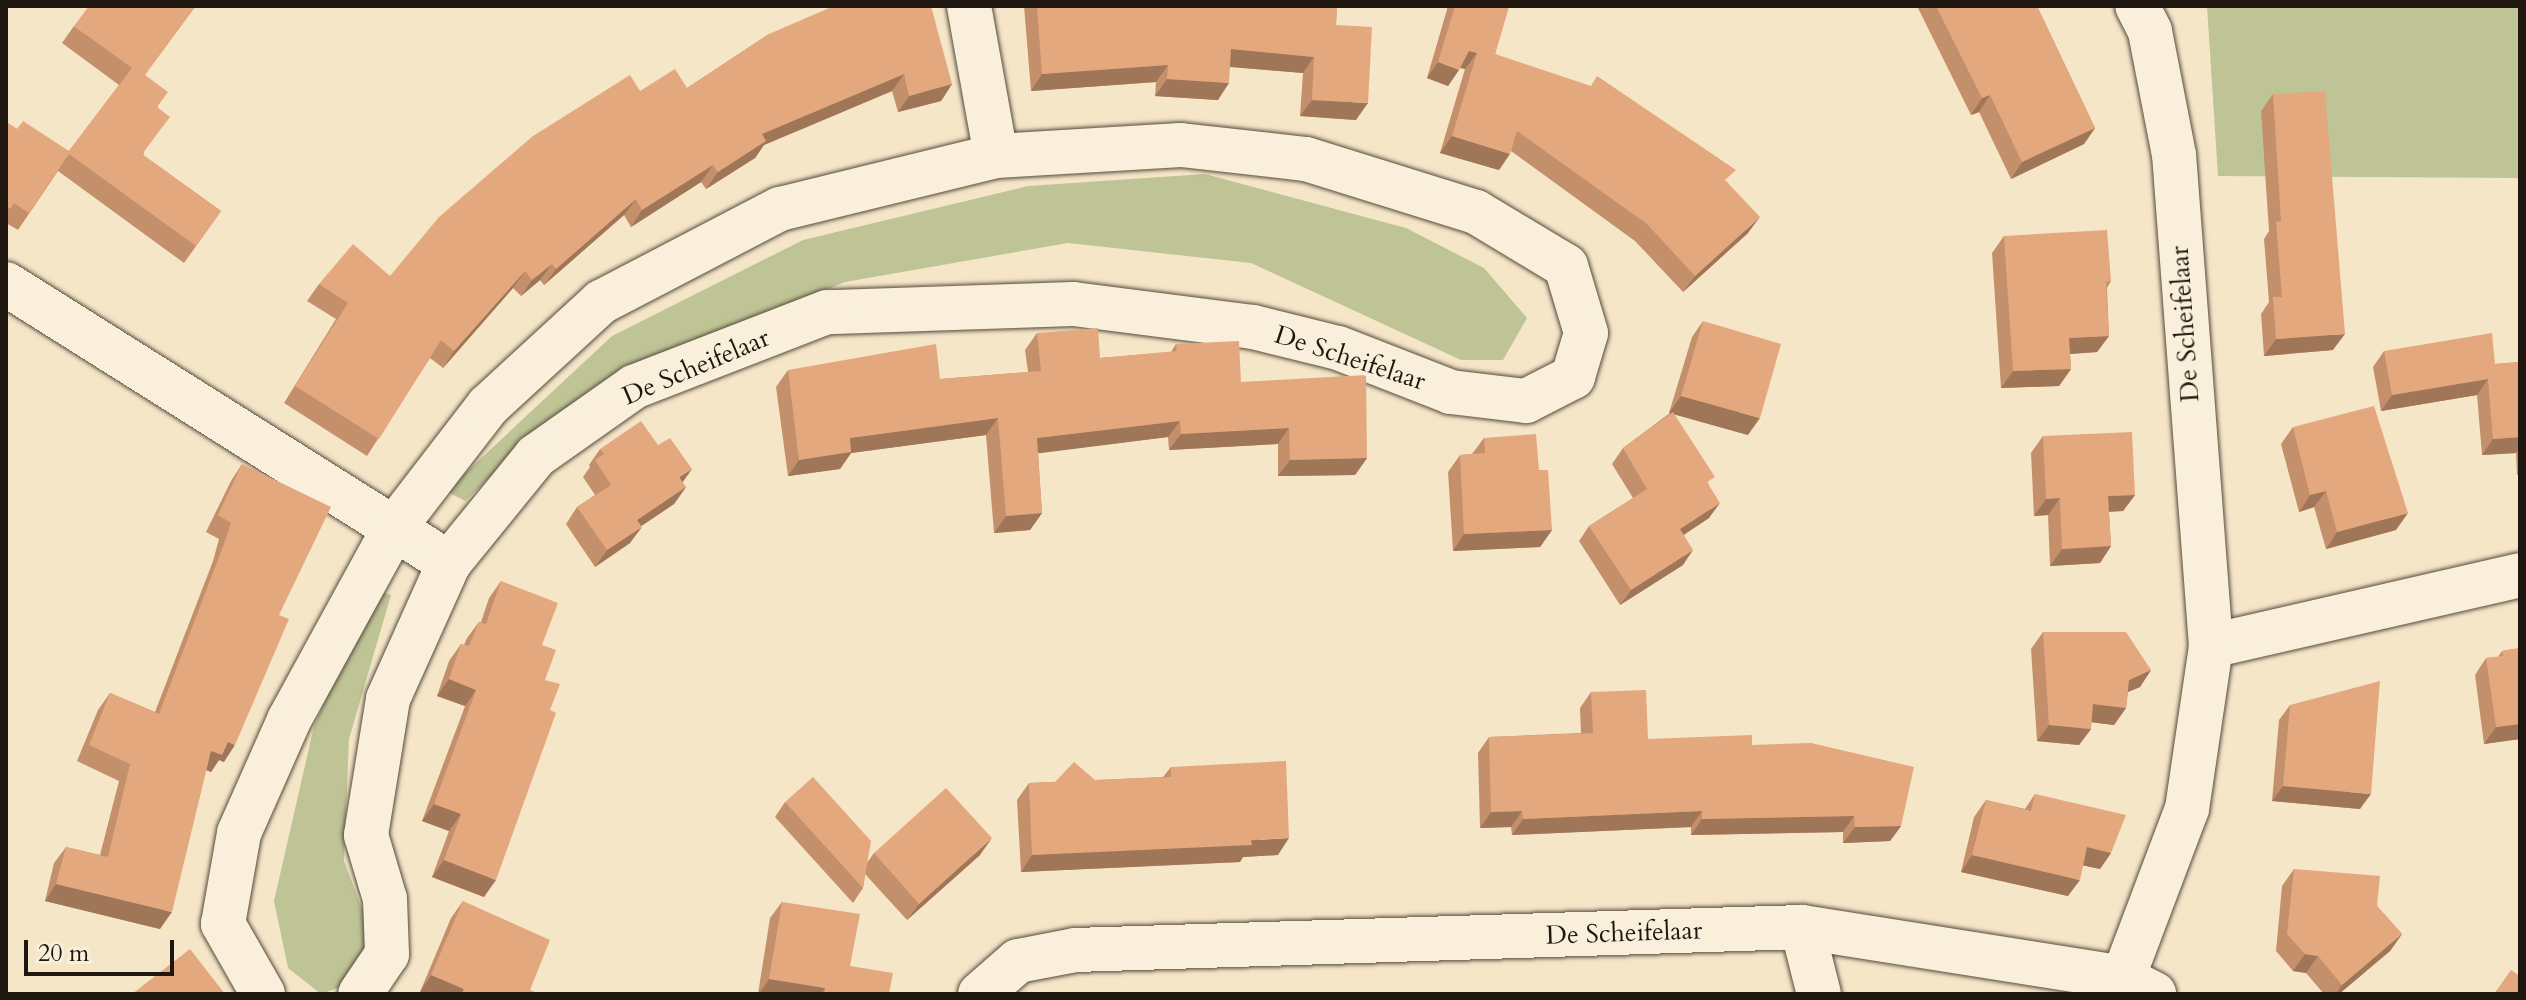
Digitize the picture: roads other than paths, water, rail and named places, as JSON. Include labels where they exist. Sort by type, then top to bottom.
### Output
[{"type":"street","points":[[969,6],[996,156]]},
{"type":"street","name":"De Scheifelaar","points":[[980,994],[1018,961],[1075,950],[1802,927],[2139,986],[2187,809],[2211,646],[2174,155],[2150,31],[2137,6]]},
{"type":"street","name":"De Scheifelaar","points":[[263,994],[223,924],[239,833],[289,720],[394,528],[488,406],[601,302],[780,209],[996,156],[1181,145],[1306,159],[1476,212],[1566,266],[1586,333],[1573,377],[1526,401],[1451,392],[1338,348],[1253,327],[1073,304],[827,312],[634,387],[536,456],[449,563],[388,699],[366,835],[385,899],[387,954],[360,994]]},
{"type":"street","points":[[6,284],[449,563]]},
{"type":"street","points":[[2211,646],[2520,575]]},
{"type":"street","points":[[1802,927],[1819,994]]}]
